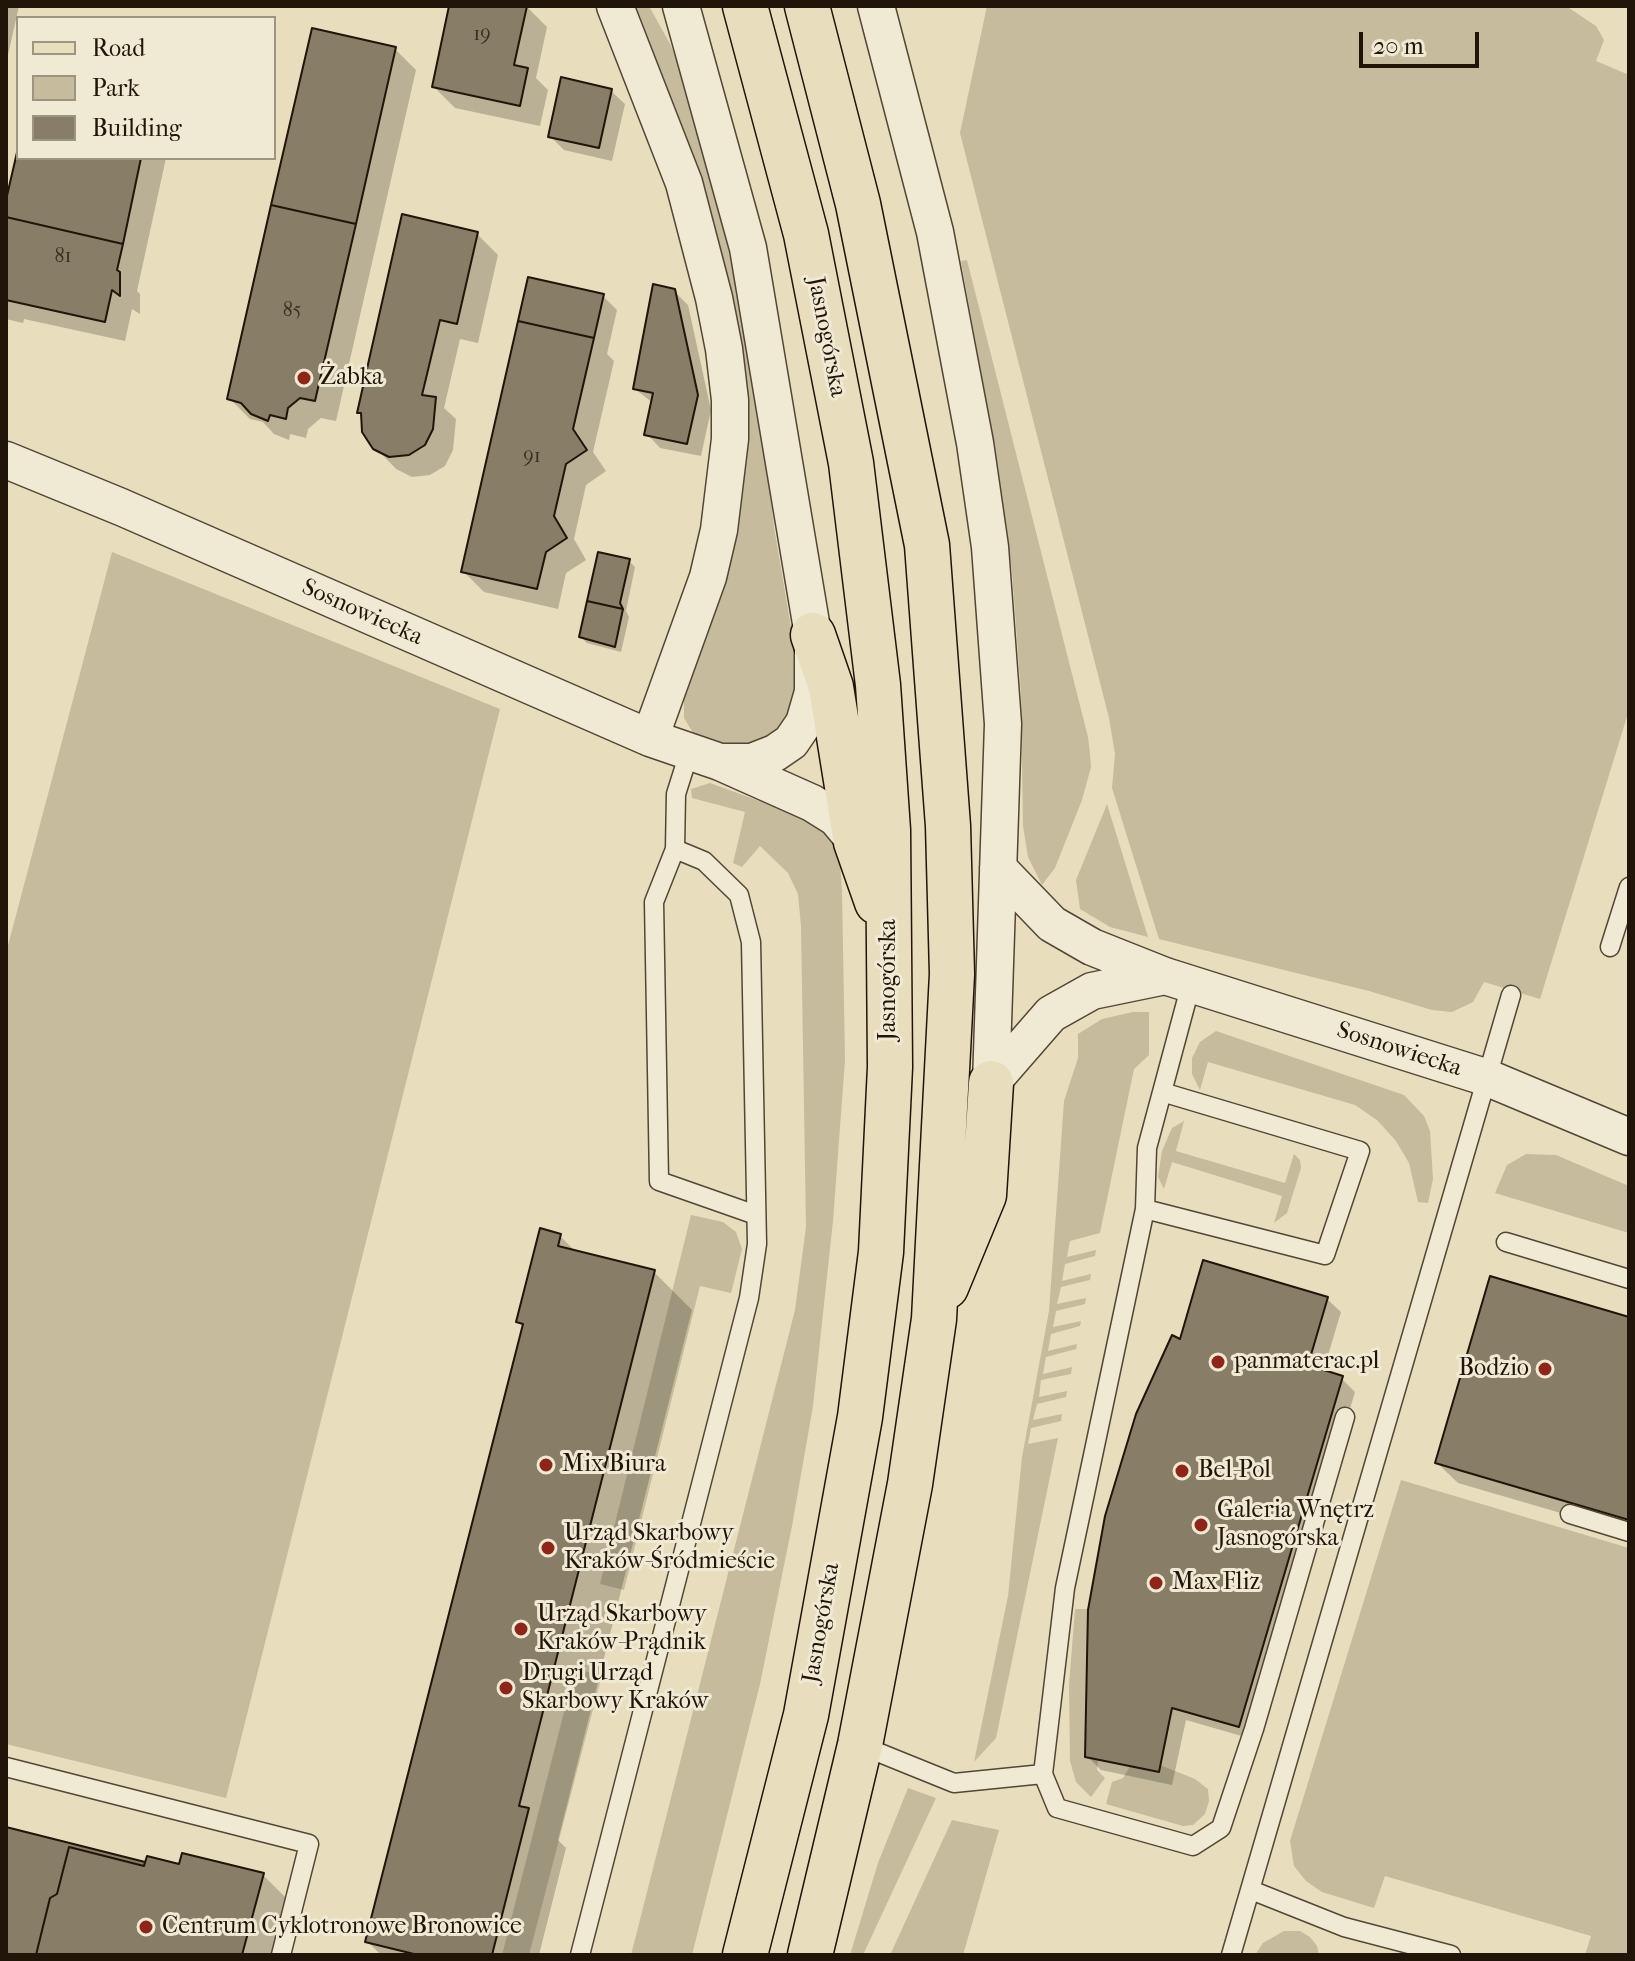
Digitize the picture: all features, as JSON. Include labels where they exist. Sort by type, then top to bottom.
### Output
[{"type":"main road","name":"Jasnogórska","points":[[745,6],[806,234],[851,463],[878,685],[888,830],[890,939],[890,1067],[881,1252],[860,1417],[806,1715],[745,1955]]},
{"type":"main road","points":[[807,6],[858,204],[927,545],[948,826],[952,974],[934,1319],[910,1484],[860,1745],[810,1955]]},
{"type":"main road","points":[[813,635],[831,687],[856,842],[890,939]]},
{"type":"main road","points":[[934,1319],[984,1195],[991,1083]]},
{"type":"street","points":[[615,6],[684,183],[714,298],[730,400],[730,439],[719,530],[708,577],[650,738]]},
{"type":"street","points":[[681,6],[748,248],[813,635]]},
{"type":"street","points":[[876,6],[935,232],[975,443],[988,532],[1003,724],[991,1083]]},
{"type":"street","name":"Sosnowiecka","points":[[6,460],[121,507],[650,738],[812,803],[836,818],[856,842]]},
{"type":"street","name":"Sosnowiecka","points":[[705,758],[752,762],[775,753],[791,742],[810,707],[813,635]]},
{"type":"street","name":"Sosnowiecka","points":[[998,868],[1052,924],[1092,947],[1178,980],[1488,1078],[1629,1137]]},
{"type":"street","name":"Sosnowiecka","points":[[991,1083],[1051,1014],[1092,991],[1178,980]]},
{"type":"lane","points":[[705,758],[676,794],[675,849],[654,902],[659,1181],[756,1215]]},
{"type":"lane","points":[[580,1955],[749,1298],[757,1244],[751,942],[739,895],[704,861],[675,849]]},
{"type":"lane","points":[[1610,947],[1629,887]]},
{"type":"lane","points":[[1178,980],[1162,1092],[1147,1148],[1145,1209],[1065,1588],[1043,1774],[1057,1808],[1193,1846],[1221,1828],[1254,1729],[1345,1417]]},
{"type":"lane","points":[[1231,1955],[1511,995]]},
{"type":"lane","points":[[1145,1209],[1325,1255],[1360,1151],[1162,1092]]},
{"type":"lane","points":[[1506,1242],[1629,1279]]},
{"type":"lane","points":[[1570,1514],[1629,1532]]},
{"type":"lane","points":[[860,1745],[954,1783],[1043,1774]]},
{"type":"lane","points":[[6,1767],[309,1844],[281,1955]]},
{"type":"lane","points":[[1251,1890],[1344,1927],[1451,1955]]},
{"type":"green space","points":[[631,6],[649,6],[670,44],[681,69],[714,183],[759,393],[774,527],[799,675],[801,694],[774,736],[736,749],[695,736],[684,718],[684,699],[723,587],[744,465]]},
{"type":"green space","points":[[987,6],[1566,6],[1596,26],[1604,40],[1596,61],[1629,75],[1629,710],[1540,999],[1484,982],[1473,1002],[1452,1012],[1432,1010],[1369,991],[1159,939],[1112,788],[1115,754],[1109,718],[960,133]]},
{"type":"green space","points":[[967,260],[1088,737],[1091,767],[1082,800],[1055,868],[1042,885],[1028,857],[1023,826],[1021,694],[1012,572],[991,427],[961,261]]},
{"type":"green space","points":[[112,552],[500,709],[226,1798],[6,1744],[6,953]]},
{"type":"green space","points":[[710,783],[816,824],[831,841],[840,861],[842,891],[845,1060],[833,1221],[813,1406],[760,1684],[692,1955],[631,1955],[795,1310],[806,1227],[798,894],[788,873],[760,846],[742,867],[733,863],[745,812],[692,798],[691,789]]},
{"type":"green space","points":[[1107,804],[1148,937],[1110,927],[1080,909],[1076,880]]},
{"type":"green space","points":[[1149,1012],[1149,1055],[1134,1069],[1100,1233],[1070,1241],[1067,1257],[1096,1250],[1095,1256],[1065,1264],[1062,1281],[1091,1274],[1090,1280],[1061,1287],[1057,1304],[1086,1298],[1085,1304],[1056,1311],[1053,1327],[1081,1321],[1080,1326],[1051,1334],[1048,1351],[1077,1344],[1076,1349],[1046,1357],[1043,1374],[1072,1367],[1071,1374],[1041,1380],[1039,1397],[1067,1391],[1066,1397],[1037,1404],[1033,1420],[1062,1414],[1061,1421],[1031,1428],[1028,1444],[1058,1438],[996,1738],[974,1762],[1008,1596],[1022,1457],[1049,1311],[1064,1101],[1078,1058],[1078,1034],[1102,1019]]},
{"type":"green space","points":[[1216,1031],[1404,1095],[1424,1116],[1430,1131],[1433,1179],[1428,1203],[1418,1202],[1409,1163],[1396,1141],[1377,1120],[1355,1105],[1208,1062],[1200,1090],[1192,1074],[1192,1058],[1200,1042]]},
{"type":"green space","points":[[1184,1121],[1176,1151],[1285,1183],[1294,1154],[1300,1160],[1301,1168],[1287,1213],[1274,1223],[1282,1196],[1172,1162],[1164,1189],[1158,1177],[1162,1151],[1172,1128]]},
{"type":"green space","points":[[1526,1154],[1556,1155],[1629,1186],[1629,1233],[1495,1193],[1507,1165]]},
{"type":"green space","points":[[691,1215],[723,1222],[736,1232],[742,1249],[731,1293],[700,1286],[624,1590],[600,1584]]},
{"type":"green space","points":[[1401,1480],[1629,1548],[1629,1955],[1585,1955],[1591,1936],[1385,1876],[1374,1908],[1322,1892],[1306,1881],[1294,1866],[1290,1841]]},
{"type":"green space","points":[[1075,1609],[1088,1609],[1085,1757],[1098,1760],[1097,1770],[1105,1778],[1091,1797],[1076,1782],[1070,1761],[1069,1685]]},
{"type":"green space","points":[[575,1669],[602,1675],[529,1955],[502,1955]]},
{"type":"green space","points":[[1160,1765],[1195,1779],[1208,1789],[1209,1801],[1205,1814],[1193,1825],[1183,1826],[1106,1804],[1112,1782],[1123,1778],[1130,1766],[1158,1773]]},
{"type":"green space","points":[[908,1788],[936,1798],[863,1955],[850,1955],[878,1863]]},
{"type":"green space","points":[[952,1820],[999,1830],[963,1955],[890,1955]]},
{"type":"green space","points":[[1284,1931],[1300,1931],[1310,1937],[1319,1955],[1255,1955],[1263,1943]]},
{"type":"building","points":[[449,6],[527,6],[514,65],[528,68],[520,106],[432,87]]},
{"type":"building","points":[[312,28],[396,47],[356,224],[271,205]]},
{"type":"building","points":[[561,77],[612,89],[599,148],[548,137]]},
{"type":"building","points":[[16,157],[16,160],[141,160],[123,244],[6,217],[6,200]]},
{"type":"building","points":[[271,205],[356,224],[315,401],[300,398],[288,408],[286,419],[270,415],[268,421],[251,414],[241,403],[227,399]]},
{"type":"building","points":[[402,214],[478,232],[457,324],[440,320],[422,395],[436,397],[433,429],[425,445],[409,455],[389,457],[373,449],[362,432],[361,413],[357,413]]},
{"type":"building","points":[[6,217],[123,244],[117,270],[120,272],[120,296],[112,290],[105,322],[6,300]]},
{"type":"building","points":[[528,277],[604,294],[594,338],[518,321]]},
{"type":"building","points":[[653,284],[675,289],[698,395],[687,444],[644,435],[653,393],[633,389]]},
{"type":"building","points":[[518,321],[594,338],[573,429],[587,450],[566,464],[554,516],[567,538],[546,552],[537,589],[461,572]]},
{"type":"building","points":[[598,552],[630,559],[620,603],[623,609],[587,601]]},
{"type":"building","points":[[587,601],[623,609],[615,647],[579,637]]},
{"type":"building","name":"Mix Biura","points":[[540,1228],[561,1234],[558,1246],[655,1270],[519,1806],[529,1808],[492,1955],[418,1955],[365,1942],[523,1324],[516,1322]]},
{"type":"building","name":"Galeria Wnętrz Jasnogórska","points":[[1203,1260],[1328,1297],[1308,1365],[1343,1376],[1239,1727],[1172,1708],[1159,1772],[1085,1757],[1088,1610],[1105,1516],[1136,1414],[1172,1335],[1180,1339]]},
{"type":"building","name":"Bodzio","points":[[1490,1276],[1629,1317],[1629,1520],[1435,1463]]},
{"type":"building","points":[[6,1827],[145,1862],[144,1866],[69,1847],[57,1894],[50,1898],[36,1955],[6,1955]]},
{"type":"building","name":"Centrum Cyklotronowe Bronowice","points":[[69,1847],[144,1866],[147,1856],[179,1864],[182,1853],[264,1873],[242,1955],[36,1955],[50,1898],[57,1894]]},
{"type":"place","name":"Żabka","points":[[304,378]]},
{"type":"place","name":"panmaterac.pl","points":[[1218,1362]]},
{"type":"place","name":"Bodzio","points":[[1545,1369]]},
{"type":"place","name":"Mix Biura","points":[[546,1465]]},
{"type":"place","name":"Bel-Pol","points":[[1182,1471]]},
{"type":"place","name":"Galeria Wnętrz Jasnogórska","points":[[1201,1525]]},
{"type":"place","name":"Urząd Skarbowy Kraków-Śródmieście","points":[[548,1548]]},
{"type":"place","name":"Max Fliz","points":[[1156,1583]]},
{"type":"place","name":"Urząd Skarbowy Kraków-Prądnik","points":[[521,1629]]},
{"type":"place","name":"Drugi Urząd Skarbowy Kraków","points":[[506,1688]]},
{"type":"place","name":"Centrum Cyklotronowe Bronowice","points":[[146,1927]]}]
